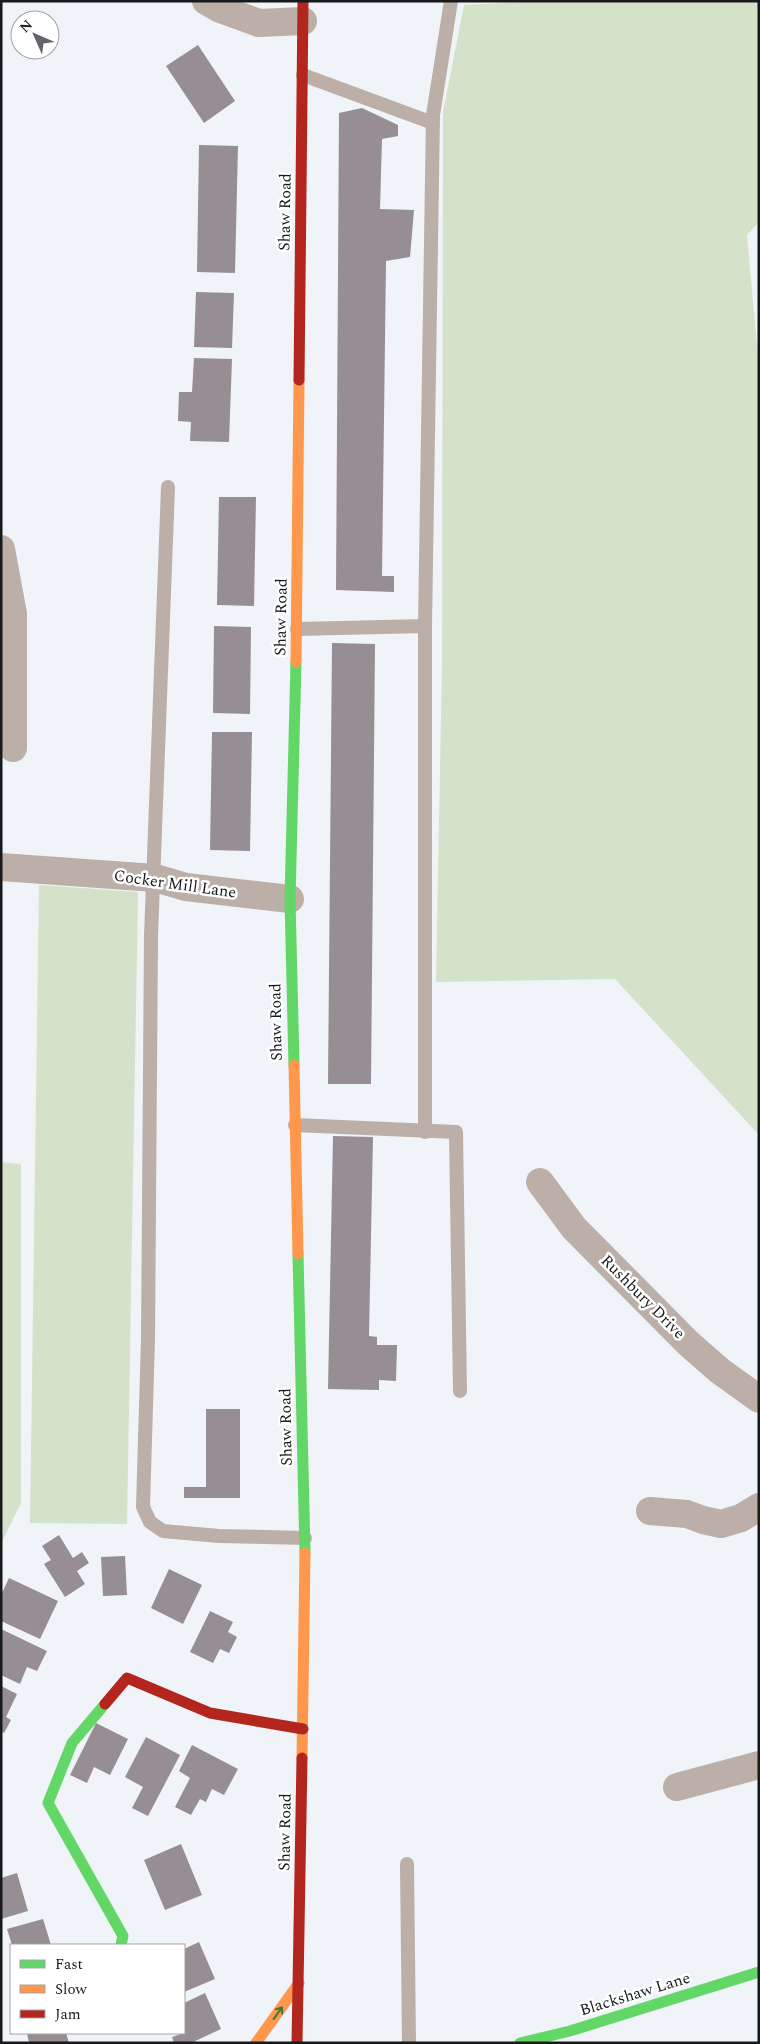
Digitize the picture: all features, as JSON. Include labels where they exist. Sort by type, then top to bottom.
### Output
[{"type":"main road","name":"Shaw Road","points":[[297,2043],[305,1538],[290,899],[297,629],[303,11]]},
{"type":"main road","points":[[122,1944],[123,1936],[48,1803],[72,1743],[127,1678],[210,1714],[302,1729]]},
{"type":"main road","name":"Blackshaw Lane","points":[[520,2043],[570,2031],[759,1972]]},
{"type":"main road","points":[[256,2043],[299,1983]]},
{"type":"street","points":[[206,1],[218,8],[259,23],[303,11]]},
{"type":"street","points":[[1,550],[14,614],[7,691],[13,748]]},
{"type":"street","name":"Cocker Mill Lane","points":[[1,867],[155,878],[186,887],[290,899]]},
{"type":"street","name":"Rushbury Drive","points":[[540,1182],[574,1228],[688,1343],[720,1371],[759,1399]]},
{"type":"street","points":[[650,1511],[687,1514],[721,1524],[741,1518],[759,1507]]},
{"type":"street","points":[[677,1787],[759,1765]]},
{"type":"lane","points":[[425,1132],[425,626],[433,115],[450,1]]},
{"type":"lane","points":[[303,75],[433,124]]},
{"type":"lane","points":[[168,487],[155,878],[151,936],[148,1339],[143,1507],[150,1522],[164,1531],[219,1536],[305,1538]]},
{"type":"lane","points":[[297,629],[425,626]]},
{"type":"lane","points":[[295,1125],[456,1132],[460,1391]]},
{"type":"lane","points":[[407,1864],[409,2043]]},
{"type":"green space","points":[[548,1],[753,1],[759,3],[759,222],[747,235],[759,368],[759,1135],[615,979],[436,982],[442,663],[443,112],[464,5]]},
{"type":"green space","points":[[39,885],[138,892],[127,1524],[30,1523]]},
{"type":"green space","points":[[1,1162],[21,1164],[21,1503],[1,1544]]},
{"type":"building","points":[[198,45],[235,101],[204,123],[166,66]]},
{"type":"building","points":[[362,108],[398,125],[398,136],[382,139],[380,209],[414,210],[410,257],[386,261],[382,576],[394,576],[394,592],[336,590],[339,113]]},
{"type":"building","points":[[199,145],[238,146],[235,273],[197,272]]},
{"type":"building","points":[[196,292],[234,293],[232,348],[194,347]]},
{"type":"building","points":[[194,358],[232,359],[229,442],[190,441],[191,422],[178,421],[179,392],[192,392]]},
{"type":"building","points":[[219,497],[256,497],[254,606],[217,605]]},
{"type":"building","points":[[214,626],[251,627],[250,714],[213,713]]},
{"type":"building","points":[[332,643],[375,644],[371,1084],[328,1084]]},
{"type":"building","points":[[212,732],[252,732],[250,851],[210,850]]},
{"type":"building","points":[[333,1136],[373,1137],[369,1336],[377,1337],[377,1345],[397,1345],[396,1381],[379,1380],[379,1390],[328,1389]]},
{"type":"building","points":[[206,1409],[240,1409],[240,1498],[184,1498],[184,1487],[206,1487]]},
{"type":"building","points":[[59,1535],[73,1558],[82,1552],[89,1563],[77,1571],[85,1584],[65,1597],[44,1564],[51,1560],[42,1546]]},
{"type":"building","points":[[125,1556],[127,1595],[103,1596],[101,1557]]},
{"type":"building","points":[[169,1569],[202,1585],[183,1624],[151,1608]]},
{"type":"building","points":[[9,1578],[58,1601],[40,1639],[1,1621],[1,1595]]},
{"type":"building","points":[[210,1611],[233,1622],[228,1632],[237,1637],[229,1653],[220,1649],[213,1663],[190,1652]]},
{"type":"building","points":[[1,1629],[47,1651],[37,1671],[27,1667],[20,1684],[1,1675]]},
{"type":"building","points":[[1,1686],[17,1694],[6,1717],[11,1720],[4,1733],[1,1731]]},
{"type":"building","points":[[96,1723],[128,1739],[110,1775],[94,1767],[87,1783],[70,1775]]},
{"type":"building","points":[[146,1737],[180,1755],[148,1816],[132,1808],[143,1787],[125,1777]]},
{"type":"building","points":[[192,1745],[238,1769],[224,1795],[212,1789],[206,1802],[200,1799],[191,1815],[175,1807],[190,1778],[179,1771]]},
{"type":"building","points":[[181,1844],[202,1895],[165,1910],[144,1860]]},
{"type":"building","points":[[17,1873],[28,1911],[1,1919],[1,1878]]},
{"type":"building","points":[[43,1919],[51,1944],[12,1944],[7,1929]]},
{"type":"building","points":[[199,1942],[215,1979],[185,1992],[185,1949]]},
{"type":"building","points":[[205,1993],[221,2029],[191,2043],[174,2043],[172,2037],[185,2034],[185,2003]]},
{"type":"building","points":[[27,2034],[66,2034],[69,2043],[29,2043]]},
{"type":"traffic: fast","points":[[294,1065],[290,899],[296,662]]},
{"type":"traffic: fast","points":[[298,1254],[305,1553]]},
{"type":"traffic: fast","points":[[105,1704],[72,1743],[48,1803],[123,1936],[121,1944]]},
{"type":"traffic: fast","points":[[520,2043],[570,2031],[759,1972]]},
{"type":"traffic: slow","points":[[296,662],[299,380]]},
{"type":"traffic: slow","points":[[294,1065],[298,1254]]},
{"type":"traffic: slow","points":[[302,1758],[305,1553]]},
{"type":"traffic: slow","points":[[256,2043],[299,1983]]},
{"type":"traffic: jam","points":[[299,380],[303,1]]},
{"type":"traffic: jam","points":[[105,1704],[127,1678],[210,1713],[303,1729]]},
{"type":"traffic: jam","points":[[297,2043],[302,1758]]}]
